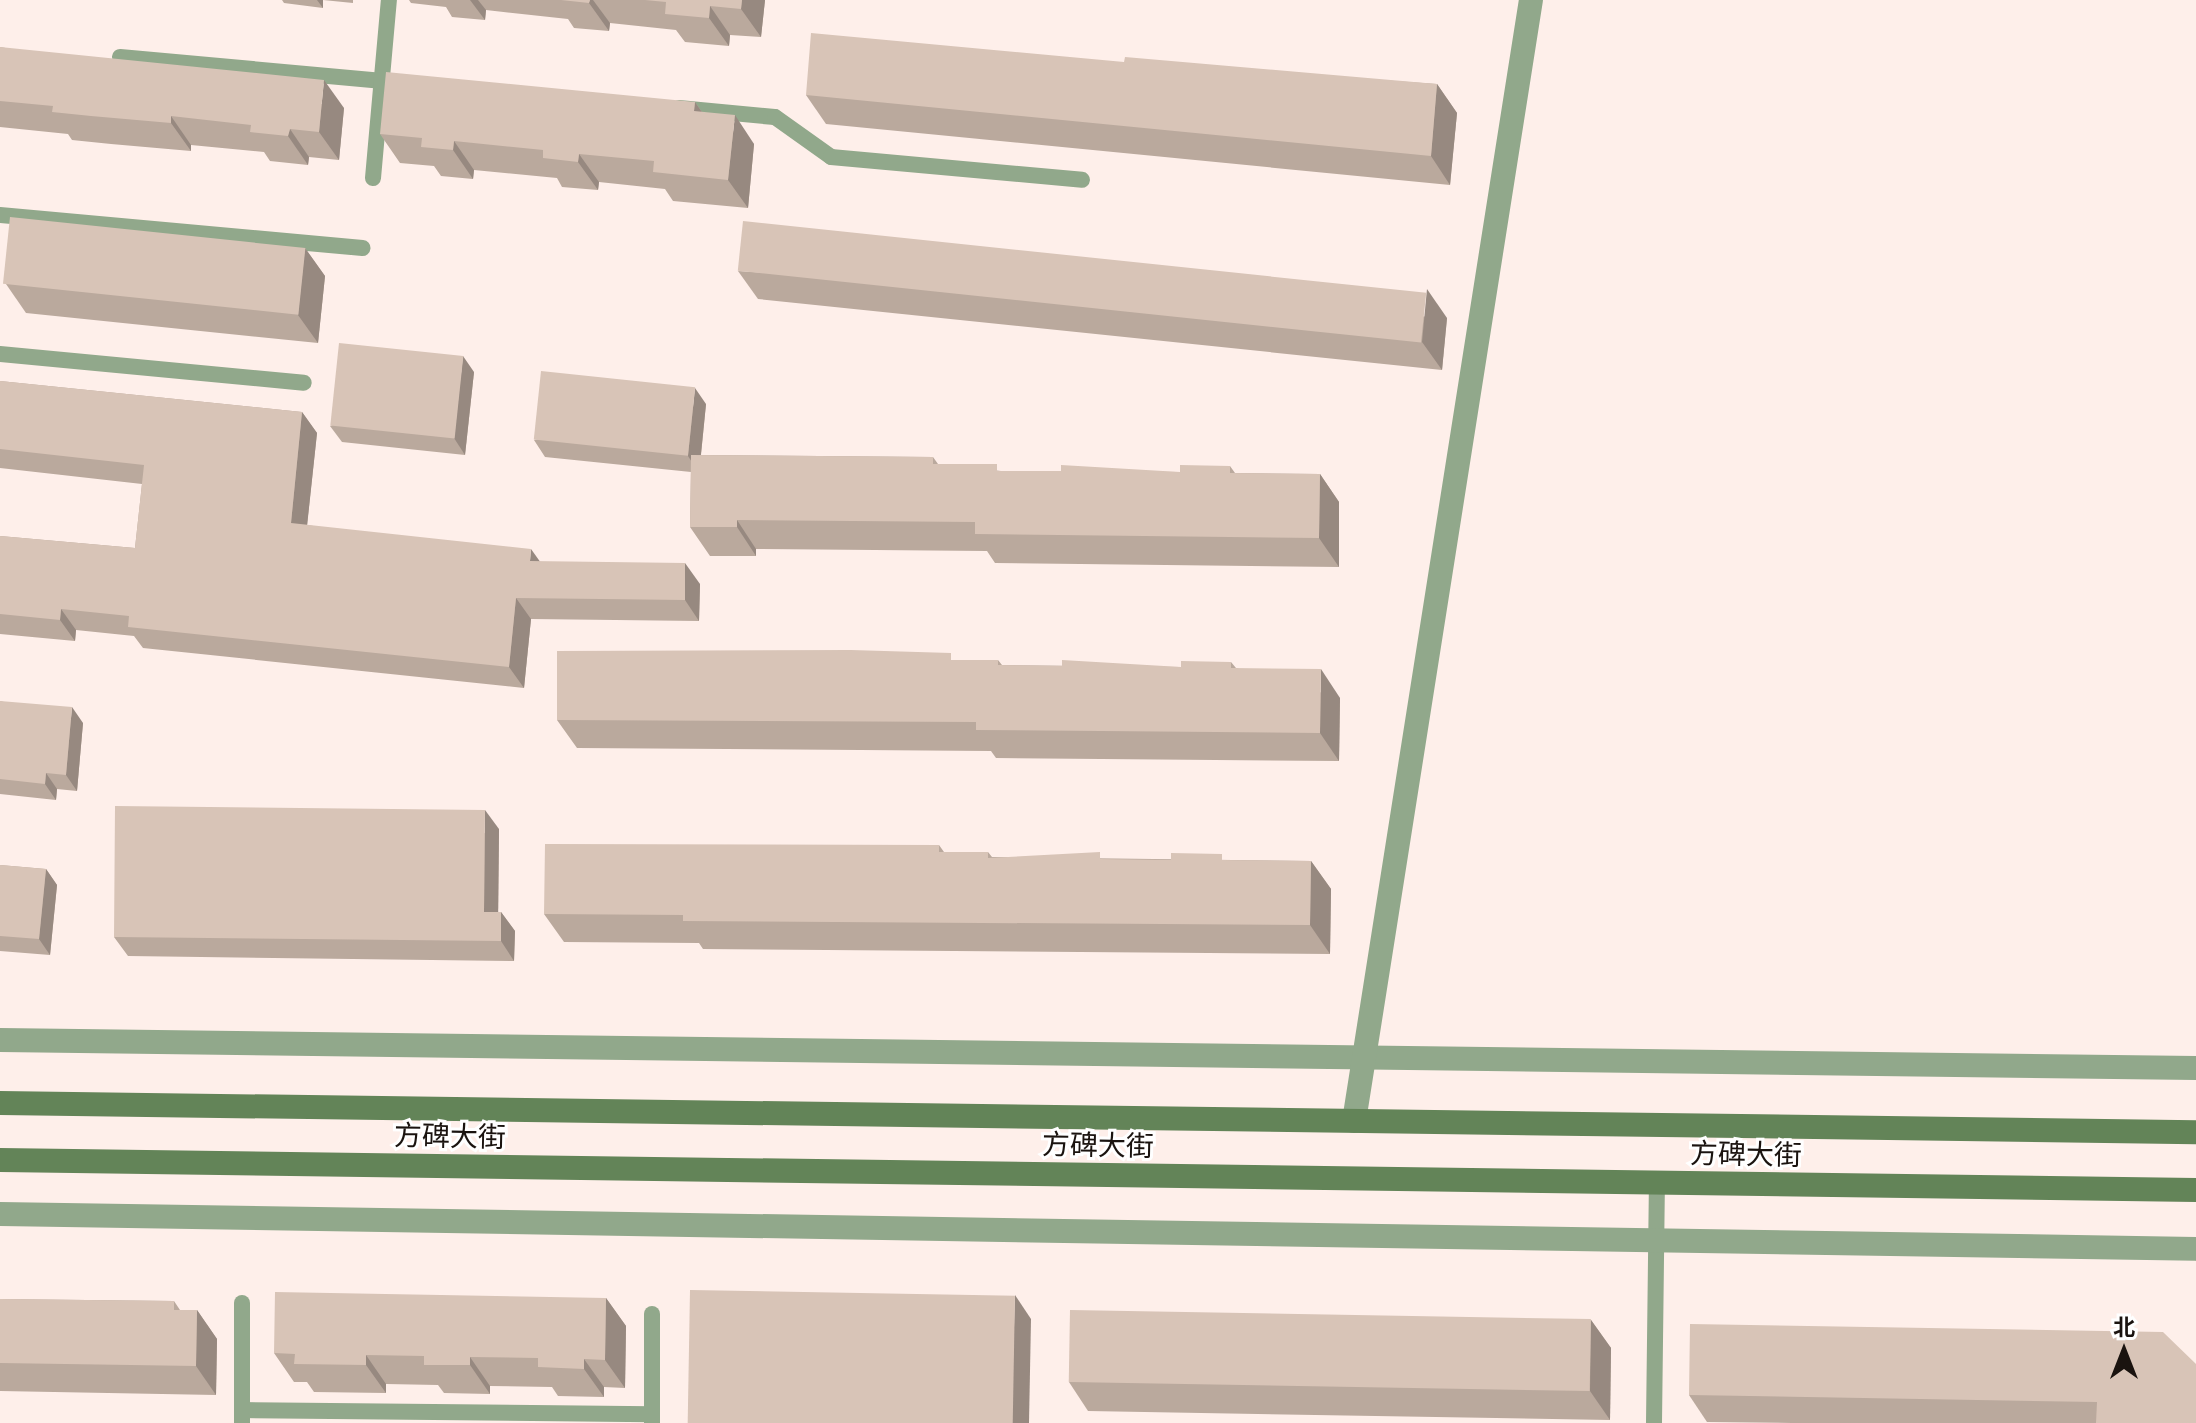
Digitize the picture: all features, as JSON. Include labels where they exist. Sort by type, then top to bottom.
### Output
[{"type":"main road","name":"方碑大街","points":[[0,1103],[2196,1132]]},
{"type":"main road","name":"方碑大街","points":[[0,1160],[2196,1190]]},
{"type":"street","points":[[1354,1121],[1531,0]]},
{"type":"street","points":[[0,1040],[2196,1068]]},
{"type":"street","points":[[0,1214],[2196,1249]]},
{"type":"lane","points":[[373,178],[389,0]]},
{"type":"lane","points":[[120,57],[428,86]]},
{"type":"lane","points":[[665,107],[775,117],[831,157],[1082,180]]},
{"type":"lane","points":[[0,215],[362,248]]},
{"type":"lane","points":[[0,354],[304,383]]},
{"type":"lane","points":[[1654,1423],[1657,1182]]},
{"type":"lane","points":[[242,1303],[242,1416],[652,1418],[652,1314]]},
{"type":"building","points":[[561,0],[590,0],[589,3]]},
{"type":"building","points":[[645,0],[742,0],[741,9],[710,6],[709,18],[665,14],[666,2]]},
{"type":"building","points":[[811,33],[1124,62],[1125,57],[1437,84],[1431,156],[806,95]]},
{"type":"building","points":[[0,47],[324,80],[319,132],[290,129],[288,136],[250,132],[251,125],[171,116],[171,123],[91,116],[52,112],[53,106],[0,101]]},
{"type":"building","points":[[386,72],[695,102],[694,111],[735,115],[728,180],[653,172],[654,161],[579,154],[578,162],[543,158],[543,150],[454,141],[453,150],[421,147],[422,138],[380,134]]},
{"type":"building","points":[[10,217],[305,248],[298,315],[3,284]]},
{"type":"building","points":[[743,221],[1426,293],[1421,343],[738,271]]},
{"type":"building","points":[[339,343],[463,356],[455,439],[330,426]]},
{"type":"building","points":[[541,371],[695,387],[688,456],[534,440]]},
{"type":"building","points":[[0,381],[302,412],[291,523],[531,549],[530,561],[685,563],[685,600],[516,598],[509,667],[128,627],[129,616],[61,609],[60,620],[0,614],[0,536],[135,548],[144,465],[0,449]]},
{"type":"building","points":[[691,455],[933,457],[933,464],[997,464],[997,471],[1061,471],[1061,465],[1180,472],[1180,465],[1230,466],[1230,473],[1320,474],[1319,538],[975,534],[975,522],[737,520],[737,527],[690,527]]},
{"type":"building","points":[[851,650],[951,653],[951,660],[998,660],[998,665],[1062,666],[1062,660],[1181,667],[1181,661],[1231,662],[1231,668],[1321,669],[1320,733],[976,730],[976,722],[557,720],[557,651]]},
{"type":"building","points":[[0,701],[72,707],[66,775],[46,773],[45,784],[0,779]]},
{"type":"building","points":[[115,806],[485,810],[484,912],[501,912],[501,941],[114,937]]},
{"type":"building","points":[[545,844],[939,845],[939,852],[988,852],[988,858],[1100,852],[1100,859],[1171,860],[1171,853],[1222,854],[1222,860],[1311,861],[1310,925],[683,921],[683,915],[544,914]]},
{"type":"building","points":[[0,865],[46,869],[39,939],[0,936]]},
{"type":"building","points":[[690,1290],[1015,1296],[1013,1423],[688,1423]]},
{"type":"building","points":[[275,1292],[606,1298],[605,1360],[584,1359],[584,1369],[538,1367],[538,1358],[470,1357],[470,1365],[424,1365],[424,1356],[366,1355],[366,1365],[294,1364],[295,1354],[274,1353]]},
{"type":"building","points":[[0,1299],[174,1301],[174,1310],[197,1310],[196,1366],[0,1363]]},
{"type":"building","points":[[1070,1310],[1591,1319],[1590,1391],[1069,1382]]},
{"type":"building","points":[[1690,1324],[2163,1332],[2196,1364],[2196,1423],[2096,1423],[2097,1402],[1689,1395]]}]
